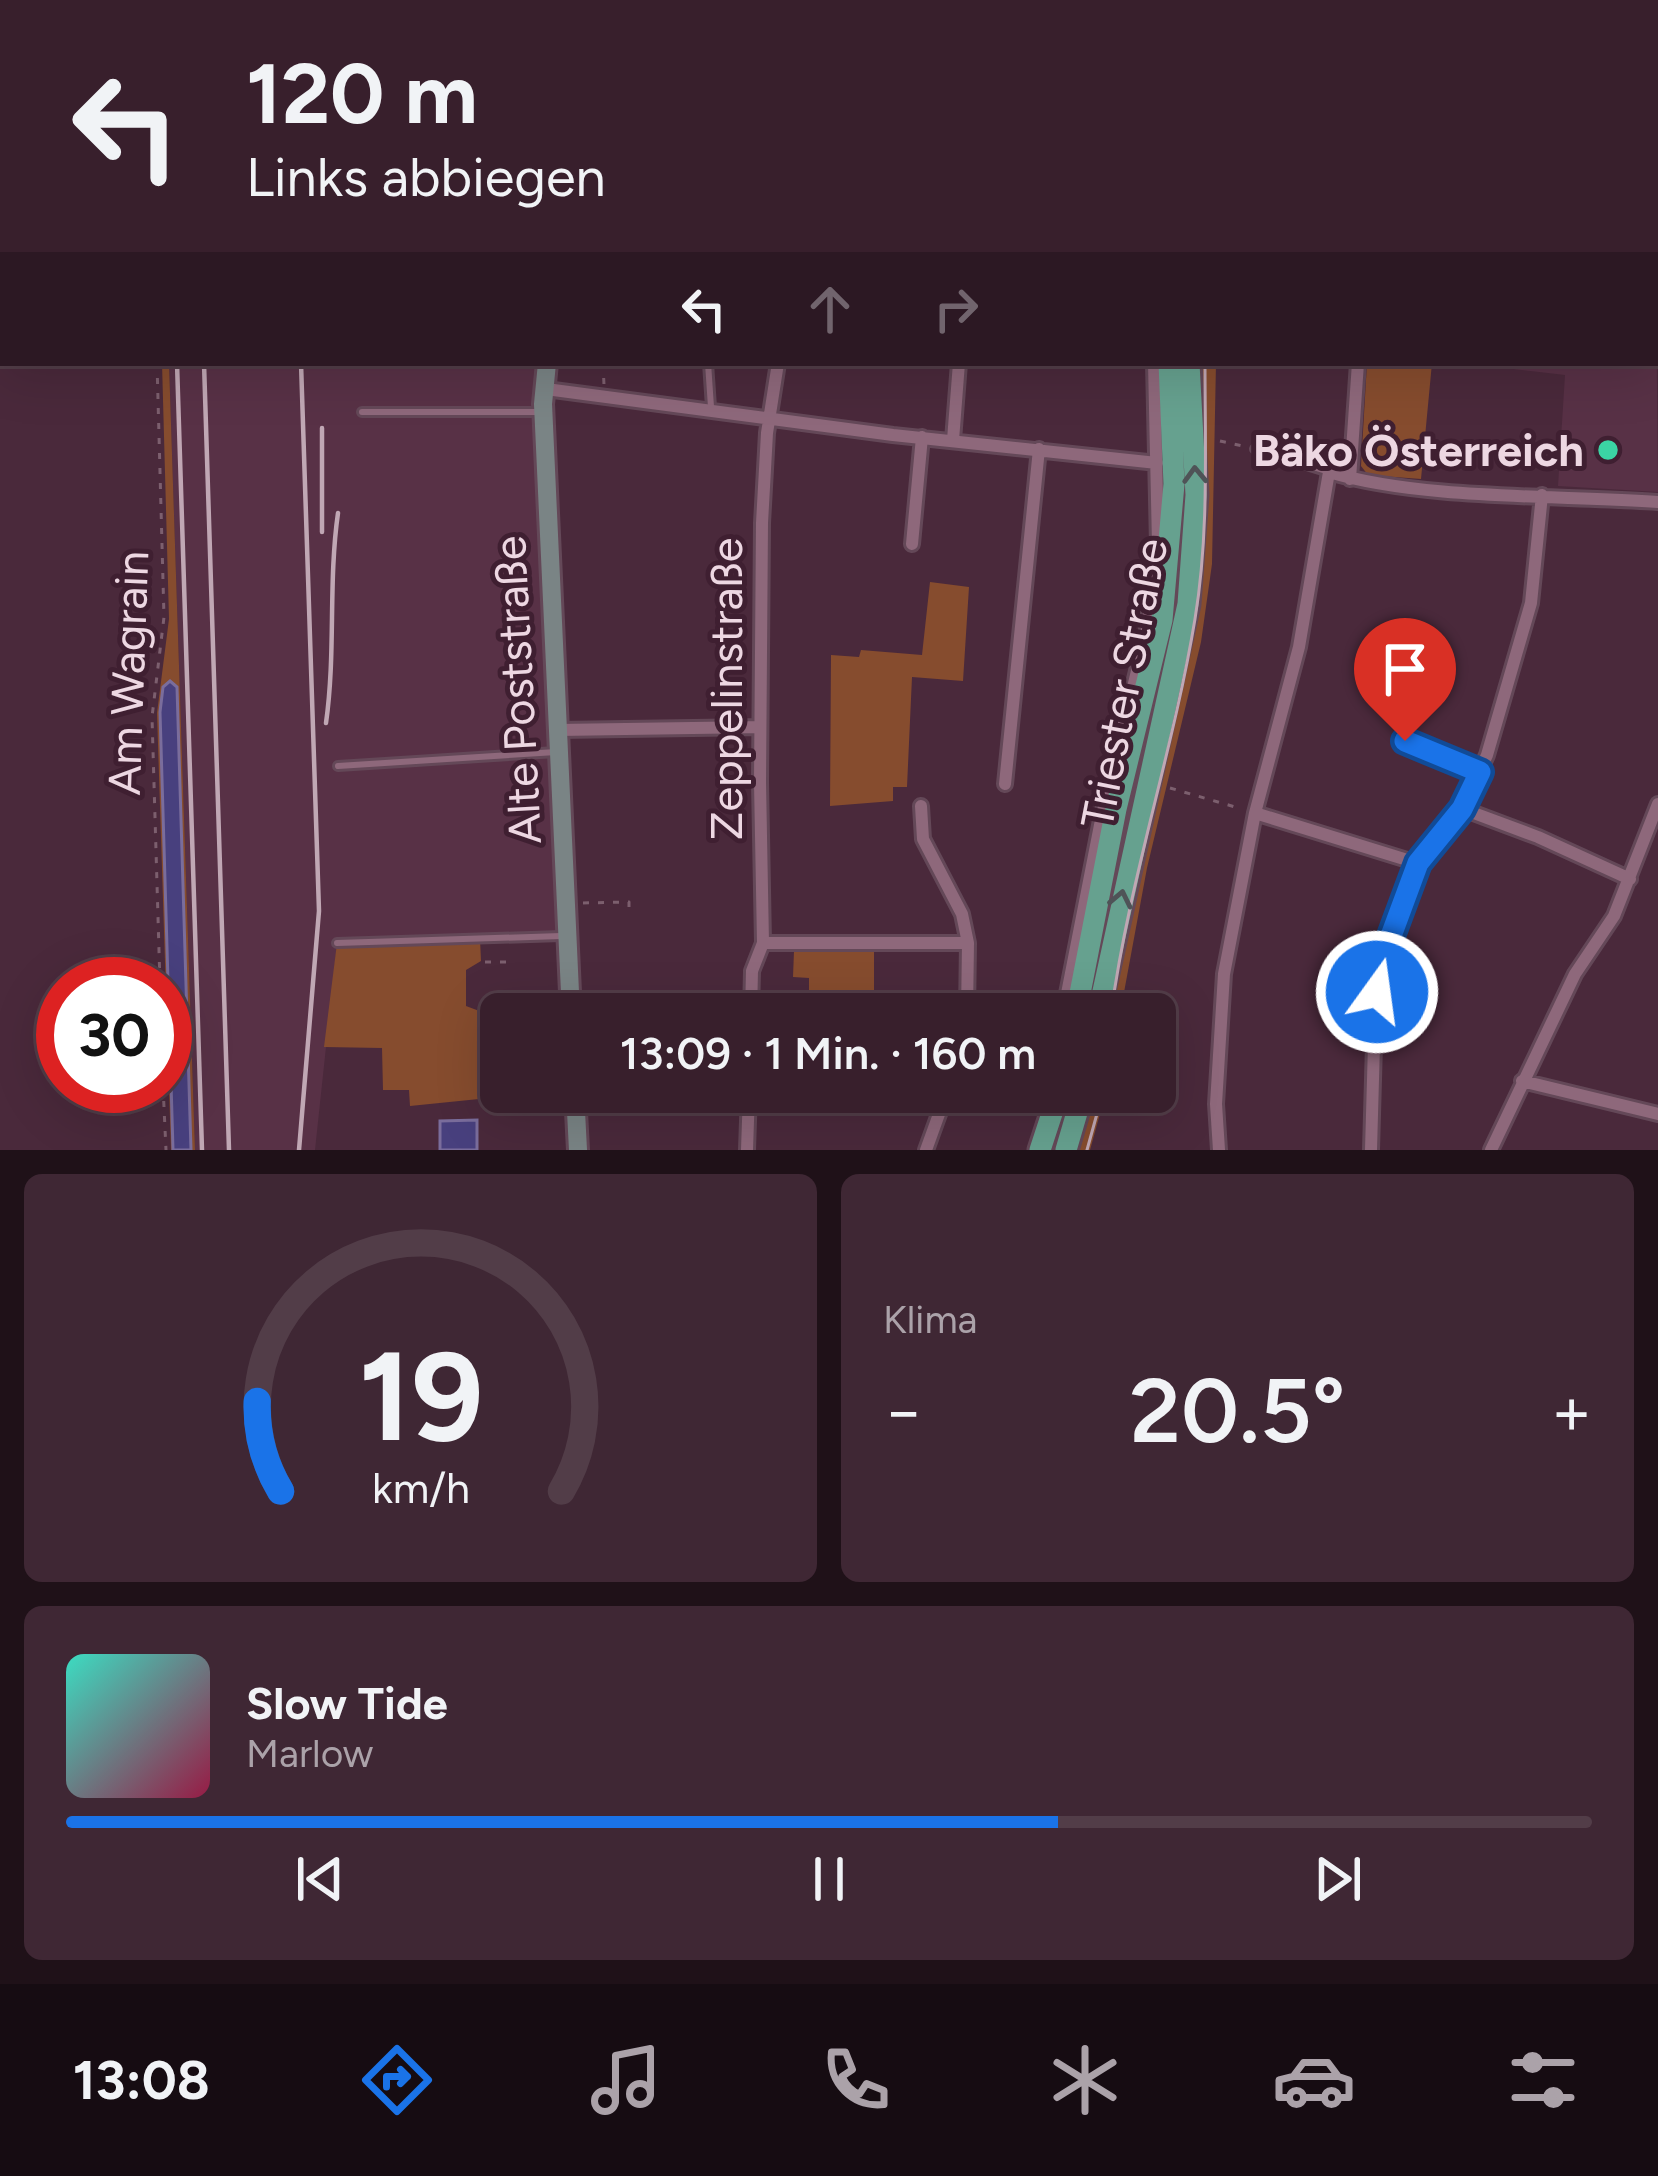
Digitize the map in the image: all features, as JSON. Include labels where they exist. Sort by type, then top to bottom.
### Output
[{"type":"main road","name":"Triester Straße","points":[[1080,993],[1116,809],[1162,620],[1174,484],[1169,366]]},
{"type":"main road","name":"Triester Straße","points":[[1103,993],[1187,604],[1196,496],[1190,366]]},
{"type":"main road","points":[[1040,1150],[1052,1113]]},
{"type":"main road","points":[[1066,1150],[1076,1113]]},
{"type":"street","name":"Alte Poststraße","points":[[547,366],[543,412],[571,993]]},
{"type":"street","name":"Zeppelinstraße","points":[[751,993],[752,971],[764,944],[760,727],[764,478],[778,366]]},
{"type":"street","points":[[953,440],[959,366]]},
{"type":"street","name":"Triester Straße","points":[[1067,993],[1102,815],[1147,630],[1158,544],[1154,366]]},
{"type":"street","points":[[1350,478],[1358,366]]},
{"type":"street","points":[[546,389],[770,420],[1157,463]]},
{"type":"street","points":[[912,544],[922,437]]},
{"type":"street","points":[[1005,784],[1039,448]]},
{"type":"street","points":[[1219,1150],[1216,1104],[1224,974],[1255,813],[1298,647],[1329,472],[1466,492],[1658,502]]},
{"type":"street","points":[[1371,1150],[1377,992],[1388,944],[1418,863],[1462,809],[1480,772],[1531,603],[1542,495]]},
{"type":"street","points":[[558,730],[760,727]]},
{"type":"street","points":[[1491,1150],[1574,974],[1614,916],[1658,804]]},
{"type":"street","points":[[921,806],[923,839],[962,914],[968,944],[967,993]]},
{"type":"street","points":[[1462,809],[1538,837],[1630,880]]},
{"type":"street","points":[[1255,813],[1418,863]]},
{"type":"street","points":[[764,944],[968,944]]},
{"type":"street","points":[[1522,1081],[1658,1114]]},
{"type":"street","points":[[576,1113],[578,1150]]},
{"type":"street","points":[[747,1150],[748,1113]]},
{"type":"street","points":[[926,1150],[939,1113]]},
{"type":"street","points":[[1029,1150],[1042,1113]]},
{"type":"lane","points":[[708,366],[712,412]]},
{"type":"lane","points":[[362,412],[543,412]]},
{"type":"lane","points":[[1255,449],[1329,472]]},
{"type":"lane","points":[[1405,741],[1480,772]]},
{"type":"lane","points":[[338,766],[558,752]]},
{"type":"lane","points":[[337,943],[568,936]]},
{"type":"path","name":"Am Wagrain","points":[[157,366],[164,617],[152,717],[159,957]]},
{"type":"path","points":[[603,366],[604,398]]},
{"type":"path","points":[[1220,441],[1255,449]]},
{"type":"path","points":[[1170,788],[1255,813]]},
{"type":"path","points":[[566,903],[628,902],[629,908]]},
{"type":"path","points":[[485,962],[507,962]]},
{"type":"path","points":[[165,1113],[166,1150]]},
{"type":"shaded area","points":[[162,366],[169,366],[189,957],[165,957],[157,713],[169,619]]},
{"type":"shaded area","points":[[169,366],[547,366],[567,936],[337,944],[315,1150],[195,1150]]},
{"type":"shaded area","points":[[1200,366],[1216,366],[1212,564],[1201,642],[1147,868],[1124,993],[1110,993],[1201,477]]},
{"type":"shaded area","points":[[1367,366],[1432,366],[1421,479],[1368,475],[1361,466]]},
{"type":"shaded area","points":[[1488,366],[1657,366],[1658,492],[1558,486],[1565,375]]},
{"type":"shaded area","points":[[930,582],[969,587],[963,681],[912,677],[907,787],[893,787],[893,801],[830,806],[831,655],[859,657],[861,650],[922,655]]},
{"type":"shaded area","points":[[170,681],[177,687],[185,957],[167,957],[163,687]]},
{"type":"shaded area","points":[[480,939],[481,961],[466,970],[466,1006],[480,1011],[479,1099],[410,1106],[409,1090],[383,1090],[382,1048],[324,1047],[337,943]]},
{"type":"shaded area","points":[[874,950],[874,993],[809,993],[809,978],[793,977],[794,951]]},
{"type":"shaded area","points":[[192,1059],[195,1150],[171,1150],[170,1113],[192,1113]]},
{"type":"shaded area","points":[[172,1113],[190,1113],[191,1150],[173,1150]]},
{"type":"shaded area","points":[[1086,1113],[1100,1113],[1090,1150],[1077,1150]]},
{"type":"shaded area","points":[[477,1120],[477,1150],[440,1150],[440,1121]]},
{"type":"tram line","points":[[1114,993],[1195,619],[1204,524],[1205,366]]},
{"type":"tram line","points":[[1087,1150],[1097,1113]]},
{"type":"railway","points":[[177,366],[202,1150]]},
{"type":"railway","points":[[204,366],[229,1150]]},
{"type":"railway","points":[[299,1150],[319,911],[301,366]]},
{"type":"railway","points":[[322,428],[322,532]]},
{"type":"railway","points":[[326,723],[338,513]]},
{"type":"place","name":"Bäko Österreich","points":[[1608,450]]},
{"type":"route","points":[[1377,992],[1388,944],[1418,863],[1462,809],[1480,772],[1405,741]]}]
